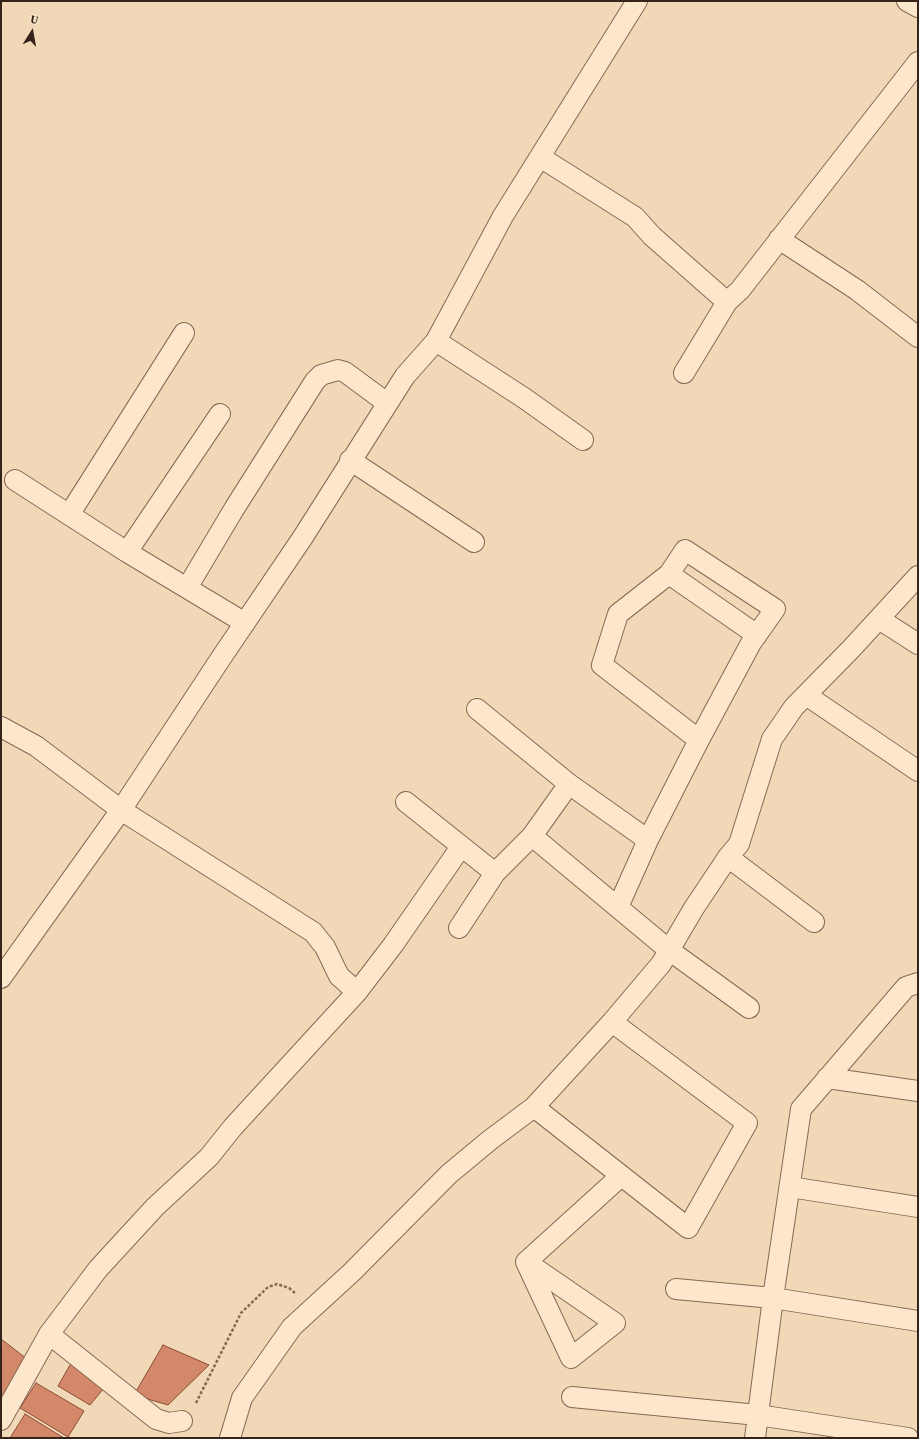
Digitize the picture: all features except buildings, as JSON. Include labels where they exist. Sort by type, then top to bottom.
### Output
[{"type":"street","points":[[1,978],[121,810],[303,537],[350,460],[405,376],[436,341],[474,267],[637,1]]},
{"type":"street","points":[[907,1],[918,7]]},
{"type":"street","points":[[684,374],[727,302],[740,290],[918,62]]},
{"type":"street","points":[[540,157],[635,217],[652,236],[727,302]]},
{"type":"street","points":[[779,239],[857,290],[918,337]]},
{"type":"street","points":[[69,515],[184,333]]},
{"type":"street","points":[[436,341],[524,398],[583,440]]},
{"type":"street","points":[[186,588],[234,509],[318,378],[338,370],[345,372],[387,403]]},
{"type":"street","points":[[127,552],[220,414]]},
{"type":"street","points":[[350,460],[474,542]]},
{"type":"street","points":[[15,480],[127,552],[245,623]]},
{"type":"street","points":[[618,907],[648,840],[699,740],[757,635],[775,609],[685,550],[670,574],[618,614],[602,665],[699,740]]},
{"type":"street","points":[[670,574],[757,635]]},
{"type":"street","points":[[230,1438],[242,1398],[292,1327],[352,1272],[449,1174],[490,1140],[534,1107],[612,1022],[661,964],[694,908],[728,857],[739,844],[772,739],[794,707],[918,576]]},
{"type":"street","points":[[878,619],[918,644]]},
{"type":"street","points":[[806,695],[918,771]]},
{"type":"street","points":[[477,709],[569,784],[648,840]]},
{"type":"street","points":[[1,727],[36,746],[121,810],[313,932],[325,947],[340,976],[357,992]]},
{"type":"street","points":[[459,928],[495,873],[532,836],[569,784]]},
{"type":"street","points":[[406,802],[495,873]]},
{"type":"street","points":[[532,836],[669,950],[749,1008]]},
{"type":"street","points":[[1,1420],[49,1334],[103,1264],[155,1207],[209,1158],[233,1127],[357,992],[393,945],[456,854]]},
{"type":"street","points":[[728,857],[814,922]]},
{"type":"street","points":[[755,1438],[773,1298],[801,1109],[906,987],[918,983]]},
{"type":"street","points":[[534,1107],[688,1228],[747,1123],[612,1022]]},
{"type":"street","points":[[827,1078],[918,1091]]},
{"type":"street","points":[[526,1262],[621,1176]]},
{"type":"street","points":[[790,1187],[918,1206]]},
{"type":"street","points":[[526,1262],[551,1280],[614,1323],[571,1358],[526,1262]]},
{"type":"street","points":[[676,1289],[773,1298],[918,1321]]},
{"type":"street","points":[[49,1334],[156,1418],[169,1423],[182,1421]]},
{"type":"street","points":[[572,1397],[758,1415],[908,1438]]},
{"type":"path","points":[[182,1421],[196,1403],[241,1313],[268,1287],[278,1284],[289,1288],[298,1296]]}]
